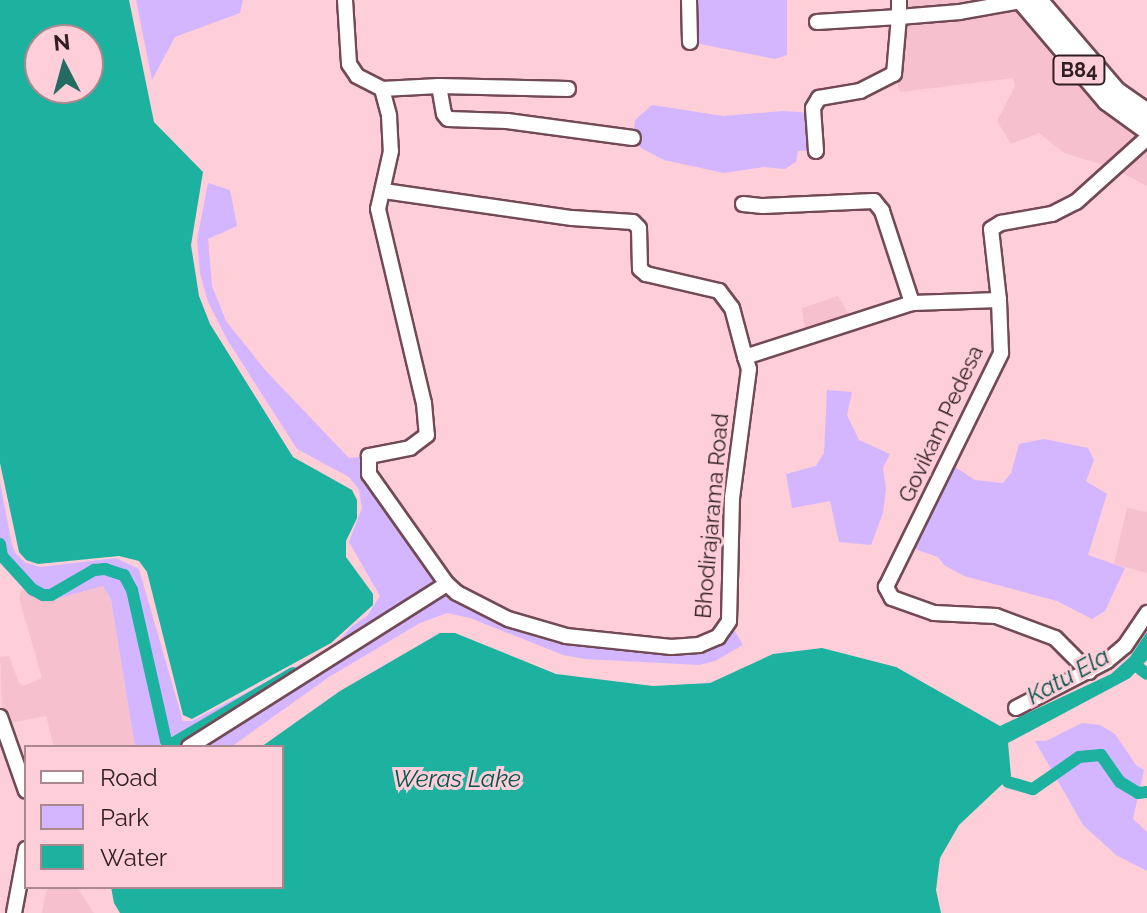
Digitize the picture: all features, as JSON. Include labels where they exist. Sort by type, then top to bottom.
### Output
[{"type":"main road","name":"B84","points":[[1027,0],[1116,91],[1147,113]]},
{"type":"main road","name":"B84","points":[[1027,0],[1107,101],[1147,130]]},
{"type":"street","points":[[345,0],[349,64],[357,76],[382,89],[439,86],[568,89]]},
{"type":"street","points":[[689,0],[690,42]]},
{"type":"street","points":[[816,151],[813,108],[819,98],[860,91],[894,74],[899,0]]},
{"type":"street","points":[[817,22],[960,12],[1027,0]]},
{"type":"street","points":[[439,86],[444,114],[448,119],[507,121],[633,138]]},
{"type":"street","points":[[192,745],[447,584],[369,474],[369,456],[410,448],[427,435],[424,403],[378,209],[391,151],[389,116],[382,89]]},
{"type":"street","name":"Govikam Pedesa","points":[[1089,672],[1055,638],[996,616],[934,613],[892,598],[886,587],[1001,353],[993,225],[1042,217],[1068,206],[1147,138]]},
{"type":"street","name":"Bhodirajarama Road","points":[[384,191],[572,218],[633,222],[639,228],[640,269],[646,274],[719,291],[732,308],[749,369],[732,498],[729,621],[718,637],[699,645],[671,647],[566,636],[508,619],[457,593],[447,584]]},
{"type":"street","points":[[743,204],[763,206],[874,201],[882,211],[912,303]]},
{"type":"street","points":[[745,357],[912,303],[999,300]]},
{"type":"street","points":[[1016,708],[1089,672],[1125,646],[1147,613]]},
{"type":"street","points":[[0,717],[24,785]]},
{"type":"street","points":[[14,913],[24,861]]},
{"type":"shaded area","points":[[899,0],[1013,0],[1095,99],[1121,123],[1147,140],[1147,186],[1113,168],[1064,153],[1039,133],[1011,144],[997,121],[1015,86],[1013,78],[900,92],[894,74]]},
{"type":"shaded area","points":[[838,296],[853,322],[816,334],[805,328],[802,308]]},
{"type":"shaded area","points":[[1127,508],[1147,512],[1147,573],[1114,564]]},
{"type":"shaded area","points":[[103,585],[111,601],[135,745],[53,745],[46,716],[3,724],[0,657],[9,656],[19,683],[24,686],[42,678],[19,598],[26,588],[30,596]]},
{"type":"shaded area","points":[[47,889],[78,889],[94,913],[42,913]]},
{"type":"green space","points":[[136,0],[243,0],[240,13],[175,37],[152,80]]},
{"type":"green space","points":[[689,0],[787,0],[787,55],[775,59],[690,42]]},
{"type":"green space","points":[[652,105],[723,116],[783,111],[814,113],[816,151],[798,151],[796,162],[785,169],[764,167],[724,173],[664,160],[641,148],[633,138],[635,120]]},
{"type":"green space","points":[[208,183],[230,190],[237,226],[208,239],[212,286],[226,321],[266,371],[349,458],[369,456],[368,463],[457,593],[566,636],[705,643],[729,621],[743,645],[715,661],[699,665],[585,659],[563,655],[470,618],[447,613],[420,623],[329,677],[234,745],[135,745],[111,600],[103,586],[48,601],[30,596],[0,561],[0,482],[12,545],[26,563],[40,567],[116,558],[139,569],[183,721],[192,721],[335,646],[351,627],[367,616],[380,596],[349,542],[362,508],[359,490],[349,477],[297,449],[228,341],[208,302],[200,273],[197,240]]},
{"type":"green space","points":[[827,390],[852,392],[847,415],[859,440],[890,454],[883,468],[886,489],[883,513],[871,545],[839,542],[830,501],[792,508],[786,474],[816,466],[824,453]]},
{"type":"green space","points":[[1044,439],[1088,448],[1094,460],[1086,481],[1107,494],[1088,555],[1125,568],[1105,611],[1092,619],[1057,601],[964,576],[944,565],[938,557],[917,550],[909,540],[949,463],[975,480],[1003,483],[1011,473],[1019,444]]},
{"type":"green space","points":[[1082,723],[1100,725],[1115,734],[1136,765],[1144,770],[1133,819],[1147,832],[1147,871],[1116,855],[1083,825],[1035,741],[1046,741]]},
{"type":"water","points":[[0,0],[129,0],[154,122],[203,172],[191,245],[199,296],[210,324],[293,457],[352,490],[357,500],[357,518],[346,541],[346,557],[373,594],[373,605],[331,643],[192,719],[183,715],[147,572],[139,561],[119,556],[38,564],[26,560],[19,552],[0,463]]},
{"type":"water","name":"Weras Lake","points":[[1147,632],[1147,660],[1130,678],[1008,743],[1011,776],[959,825],[940,858],[936,890],[941,913],[120,913],[114,903],[111,889],[284,889],[284,745],[264,745],[340,691],[440,633],[455,633],[556,674],[653,686],[710,683],[773,654],[822,648],[896,667],[1000,726],[1111,674],[1130,657]]},
{"type":"waterway","points":[[0,544],[2,556],[32,589],[43,595],[51,595],[94,570],[105,569],[124,575],[132,590],[166,741],[172,744],[293,673]]},
{"type":"waterway","points":[[1134,664],[1147,674]]},
{"type":"waterway","points":[[1008,782],[1033,789],[1079,757],[1101,755],[1120,782],[1138,793],[1147,792]]},
{"type":"water label","name":"Katu Ela","points":[[1068,676]]}]
